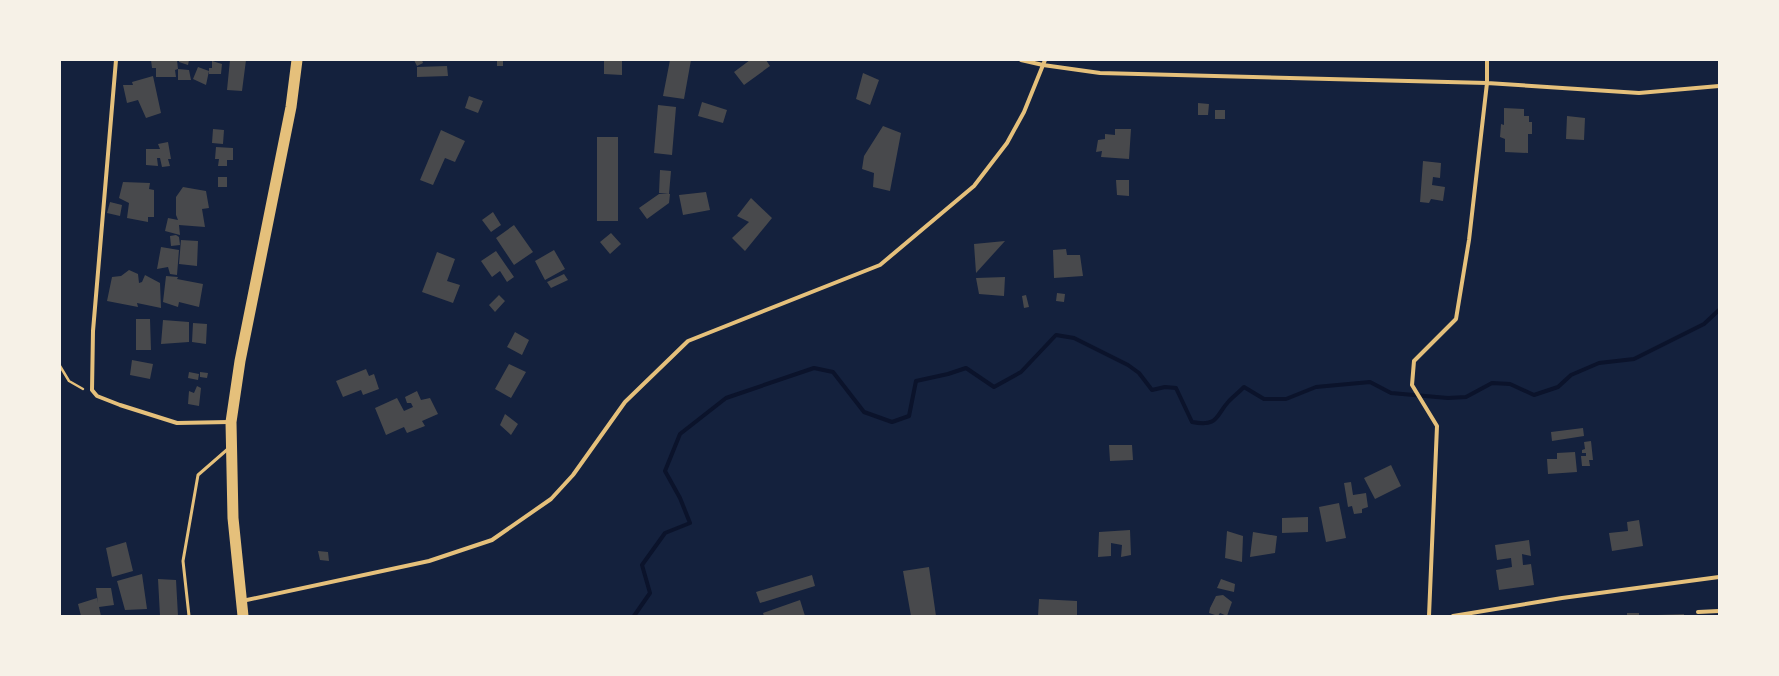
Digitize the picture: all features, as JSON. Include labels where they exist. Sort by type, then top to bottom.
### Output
[{"type":"highway","points":[[243,616],[233,518],[230,446],[231,422],[240,361],[291,107],[297,60]]},
{"type":"street","points":[[116,60],[93,331],[92,390],[96,396],[120,406],[177,423],[231,422]]},
{"type":"street","points":[[1021,60],[1042,65],[1100,73],[1487,83],[1639,93],[1719,86]]},
{"type":"street","points":[[242,601],[429,561],[492,540],[551,499],[572,475],[625,402],[688,341],[880,265],[974,186],[1007,143],[1024,112],[1045,60]]},
{"type":"street","points":[[1429,616],[1437,426],[1412,385],[1414,361],[1456,319],[1469,240],[1487,83],[1487,60]]},
{"type":"street","points":[[1453,616],[1562,598],[1719,577]]},
{"type":"street","points":[[1698,612],[1719,611]]},
{"type":"lane","points":[[189,616],[183,561],[198,475],[230,446]]},
{"type":"path","points":[[60,366],[69,381],[96,396]]},
{"type":"building","points":[[151,60],[177,60],[178,69],[175,70],[176,77],[156,77],[156,68],[152,68]]},
{"type":"building","points":[[179,60],[189,60],[188,65],[179,62]]},
{"type":"building","points":[[230,60],[246,60],[242,91],[227,90]]},
{"type":"building","points":[[414,60],[422,60],[423,63],[417,66]]},
{"type":"building","points":[[497,60],[503,60],[503,66],[497,66]]},
{"type":"building","points":[[604,60],[622,60],[622,75],[604,74]]},
{"type":"building","points":[[670,60],[691,60],[684,99],[663,96]]},
{"type":"building","points":[[750,60],[766,60],[770,66],[744,85],[734,72]]},
{"type":"building","points":[[212,61],[222,64],[221,74],[209,74],[209,68],[212,68]]},
{"type":"building","points":[[447,66],[448,76],[417,77],[417,67]]},
{"type":"building","points":[[198,67],[209,71],[206,85],[193,79]]},
{"type":"building","points":[[178,69],[189,70],[191,80],[178,80]]},
{"type":"building","points":[[863,73],[879,80],[870,105],[856,99]]},
{"type":"building","points":[[153,76],[161,113],[146,118],[138,100],[127,103],[123,85],[133,85],[132,82]]},
{"type":"building","points":[[469,96],[483,101],[478,113],[465,108]]},
{"type":"building","points":[[702,102],[727,110],[723,123],[698,116]]},
{"type":"building","points":[[1198,103],[1209,104],[1208,115],[1198,115]]},
{"type":"building","points":[[658,105],[676,107],[672,155],[654,153]]},
{"type":"building","points":[[1504,108],[1524,109],[1524,116],[1529,116],[1529,122],[1532,122],[1532,134],[1528,134],[1528,153],[1505,152],[1505,139],[1500,137],[1501,124],[1504,125]]},
{"type":"building","points":[[1215,110],[1225,110],[1225,119],[1215,119]]},
{"type":"building","points":[[1567,116],[1585,118],[1584,140],[1566,139]]},
{"type":"building","points":[[883,126],[901,133],[890,191],[873,187],[874,173],[862,169],[864,156]]},
{"type":"building","points":[[213,129],[224,130],[223,144],[212,143]]},
{"type":"building","points":[[1115,129],[1131,129],[1129,159],[1101,157],[1102,151],[1096,152],[1098,140],[1105,139],[1105,134],[1115,135]]},
{"type":"building","points":[[441,130],[465,141],[455,162],[445,158],[433,185],[420,180]]},
{"type":"building","points":[[597,137],[618,137],[618,221],[597,221]]},
{"type":"building","points":[[168,142],[171,159],[168,159],[170,166],[162,167],[160,158],[157,158],[158,166],[146,165],[146,149],[160,149],[158,144]]},
{"type":"building","points":[[216,147],[233,148],[233,160],[227,160],[227,166],[218,166],[219,159],[215,159]]},
{"type":"building","points":[[1423,161],[1441,163],[1440,178],[1433,177],[1432,185],[1445,187],[1443,201],[1431,199],[1429,203],[1420,202]]},
{"type":"building","points":[[660,170],[671,171],[669,194],[659,193]]},
{"type":"building","points":[[218,177],[227,177],[227,187],[218,187]]},
{"type":"building","points":[[1116,180],[1129,180],[1129,196],[1117,195]]},
{"type":"building","points":[[123,182],[150,183],[149,189],[154,190],[154,217],[148,217],[148,222],[127,218],[129,203],[119,198]]},
{"type":"building","points":[[183,187],[206,191],[209,208],[202,209],[205,227],[179,225],[180,235],[165,231],[168,218],[178,220],[176,215],[176,197]]},
{"type":"building","points":[[706,192],[710,210],[683,215],[679,195]]},
{"type":"building","points":[[659,194],[670,194],[669,203],[647,219],[639,208]]},
{"type":"building","points":[[751,198],[772,218],[745,251],[732,238],[749,222],[737,216]]},
{"type":"building","points":[[110,202],[122,205],[120,216],[107,213]]},
{"type":"building","points":[[493,212],[501,225],[491,232],[482,220]]},
{"type":"building","points":[[514,225],[533,252],[514,265],[496,238]]},
{"type":"building","points":[[611,233],[621,244],[610,254],[600,242]]},
{"type":"building","points":[[176,235],[179,237],[180,245],[171,246],[170,236]]},
{"type":"building","points":[[181,240],[198,241],[197,266],[179,264]]},
{"type":"building","points":[[1005,241],[976,273],[974,244]]},
{"type":"building","points":[[161,247],[179,250],[177,275],[170,274],[168,267],[157,269]]},
{"type":"building","points":[[1066,249],[1067,255],[1080,255],[1083,276],[1054,278],[1053,250]]},
{"type":"building","points":[[554,250],[565,269],[545,280],[535,261]]},
{"type":"building","points":[[496,251],[514,277],[507,282],[500,271],[492,277],[481,261]]},
{"type":"building","points":[[437,252],[455,259],[447,281],[460,285],[453,303],[422,292]]},
{"type":"building","points":[[129,270],[138,274],[139,283],[142,282],[145,275],[160,283],[161,308],[137,303],[138,307],[107,301],[112,277],[121,276]]},
{"type":"building","points":[[564,274],[568,280],[551,288],[547,282]]},
{"type":"building","points":[[166,276],[178,277],[177,279],[203,284],[199,307],[179,302],[178,307],[163,302]]},
{"type":"building","points":[[1005,277],[1004,296],[979,294],[976,278]]},
{"type":"building","points":[[1057,293],[1065,294],[1064,302],[1056,301]]},
{"type":"building","points":[[499,295],[505,301],[495,312],[489,305]]},
{"type":"building","points":[[1026,295],[1029,307],[1024,308],[1022,296]]},
{"type":"building","points":[[136,319],[150,319],[151,350],[136,350]]},
{"type":"building","points":[[163,320],[189,322],[189,342],[161,344]]},
{"type":"building","points":[[193,323],[207,324],[206,344],[192,342]]},
{"type":"building","points":[[515,332],[529,340],[522,355],[507,347]]},
{"type":"building","points":[[132,360],[153,364],[150,379],[130,375]]},
{"type":"building","points":[[509,364],[526,372],[511,398],[495,389]]},
{"type":"building","points":[[366,369],[369,376],[374,374],[379,389],[363,395],[361,390],[343,397],[336,381]]},
{"type":"building","points":[[189,372],[199,374],[198,380],[188,378]]},
{"type":"building","points":[[200,372],[208,373],[207,378],[200,377]]},
{"type":"building","points":[[197,386],[201,388],[199,406],[188,404],[189,391],[194,393]]},
{"type":"building","points":[[417,391],[421,400],[430,398],[438,414],[422,421],[425,426],[407,433],[404,427],[386,435],[375,408],[397,398],[404,411],[413,407],[411,403],[407,403],[405,397]]},
{"type":"building","points":[[505,414],[518,424],[511,435],[500,425]]},
{"type":"building","points":[[1583,428],[1584,436],[1552,441],[1551,432]]},
{"type":"building","points":[[1591,441],[1593,460],[1589,460],[1590,466],[1582,466],[1581,456],[1586,456],[1586,453],[1582,453],[1582,450],[1585,449],[1584,442]]},
{"type":"building","points":[[1109,445],[1132,445],[1133,460],[1110,461]]},
{"type":"building","points":[[1575,452],[1577,472],[1548,474],[1547,459],[1557,459],[1557,453]]},
{"type":"building","points":[[1391,465],[1401,486],[1375,499],[1364,478]]},
{"type":"building","points":[[1351,482],[1353,495],[1366,493],[1368,507],[1362,509],[1362,513],[1354,514],[1352,506],[1348,507],[1344,483]]},
{"type":"building","points":[[1339,503],[1346,538],[1326,542],[1319,507]]},
{"type":"building","points":[[1308,517],[1308,532],[1282,533],[1282,518]]},
{"type":"building","points":[[1639,520],[1643,546],[1612,551],[1609,533],[1628,531],[1627,522]]},
{"type":"building","points":[[1130,530],[1131,555],[1121,557],[1122,545],[1111,543],[1111,556],[1098,557],[1099,532]]},
{"type":"building","points":[[1227,531],[1243,536],[1242,562],[1225,558]]},
{"type":"building","points":[[1253,532],[1277,536],[1275,553],[1250,557]]},
{"type":"building","points":[[1529,540],[1531,556],[1522,554],[1523,565],[1531,564],[1534,585],[1499,590],[1496,570],[1512,567],[1511,558],[1497,560],[1495,545]]},
{"type":"building","points":[[126,542],[133,571],[112,577],[106,548]]},
{"type":"building","points":[[318,551],[328,552],[329,561],[320,560]]},
{"type":"building","points":[[929,567],[936,616],[911,616],[903,571]]},
{"type":"building","points":[[142,574],[147,609],[125,610],[117,581]]},
{"type":"building","points":[[812,575],[815,586],[760,603],[756,592]]},
{"type":"building","points":[[158,579],[176,580],[178,616],[160,616]]},
{"type":"building","points":[[1221,579],[1235,584],[1234,592],[1217,588]]},
{"type":"building","points":[[96,588],[111,588],[114,605],[99,607],[101,616],[81,616],[78,604],[97,598],[98,603]]},
{"type":"building","points":[[1223,595],[1232,602],[1227,616],[1220,613],[1218,616],[1209,613],[1216,596]]},
{"type":"building","points":[[1039,599],[1077,601],[1077,616],[1038,616]]},
{"type":"building","points":[[800,600],[805,616],[764,616],[763,613]]},
{"type":"building","points":[[1627,613],[1639,613],[1639,616],[1627,616]]},
{"type":"building","points":[[1684,614],[1684,616],[1657,616],[1657,615]]},
{"type":"waterway","points":[[634,616],[650,593],[642,565],[665,533],[690,523],[680,498],[665,471],[680,434],[726,398],[814,368],[833,372],[864,412],[892,422],[909,416],[916,381],[948,374],[966,368],[994,387],[1021,372],[1056,335],[1074,338],[1128,365],[1139,373],[1152,390],[1165,387],[1176,388],[1192,422],[1207,423],[1212,422],[1224,406],[1244,387],[1264,399],[1286,399],[1316,387],[1370,382],[1391,393],[1448,398],[1466,397],[1492,383],[1510,384],[1534,395],[1558,387],[1571,375],[1599,363],[1634,359],[1704,324],[1719,310]]}]
